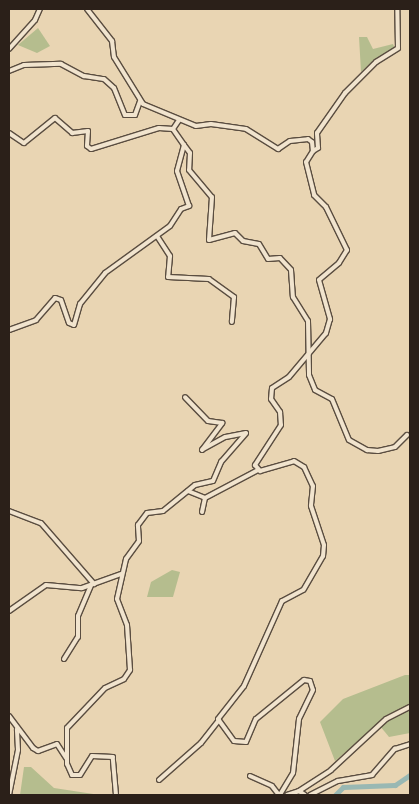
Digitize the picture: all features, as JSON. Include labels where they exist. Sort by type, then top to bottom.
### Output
[{"type":"street","points":[[9,49],[34,20],[40,9]]},
{"type":"street","points":[[87,9],[112,41],[114,57],[140,102],[196,126],[235,125],[278,149],[290,141],[308,139],[313,151]]},
{"type":"street","points":[[258,470],[257,460],[281,425],[280,412],[271,399],[272,388],[289,377],[324,336],[330,320],[321,294],[320,277],[339,263],[347,250],[326,207],[314,195],[306,162],[313,151],[318,148],[317,133],[345,94],[376,62],[398,48],[397,9]]},
{"type":"street","points":[[9,71],[24,65],[61,64],[84,76],[104,79],[114,88],[125,115],[135,114],[140,102]]},
{"type":"street","points":[[9,133],[24,142],[55,118],[72,133],[88,132],[87,146],[91,149],[159,128],[173,129]]},
{"type":"street","points":[[173,129],[179,120]]},
{"type":"street","points":[[173,129],[190,152],[189,170],[212,197],[208,240],[236,232],[243,241],[259,244],[268,259],[280,258],[291,270],[293,297],[308,321],[306,359],[315,390],[332,399],[349,440],[367,450],[378,451],[395,447],[407,435]]},
{"type":"street","points":[[9,330],[36,320],[55,298],[61,300],[69,323],[74,325],[80,304],[105,273],[170,226],[181,209],[189,206],[177,171],[184,145]]},
{"type":"street","points":[[157,236],[170,256],[168,277],[209,279],[234,298],[232,322]]},
{"type":"street","points":[[116,795],[113,757],[92,756],[78,777],[68,769],[68,724],[89,708],[105,688],[124,679],[130,670],[127,625],[118,605],[121,574],[129,552],[139,541],[138,525],[144,516],[164,510],[188,491],[218,476],[221,462],[246,433],[225,437],[202,450],[222,423],[208,421],[186,397]]},
{"type":"street","points":[[158,780],[201,742],[219,720],[220,714],[244,686],[282,601],[307,586],[324,550],[311,506],[310,477],[304,467],[294,461],[258,470],[205,498]]},
{"type":"street","points":[[188,491],[205,498]]},
{"type":"street","points":[[202,512],[205,498]]},
{"type":"street","points":[[9,511],[41,523],[92,585]]},
{"type":"street","points":[[9,611],[46,585],[92,585],[121,574]]},
{"type":"street","points":[[64,659],[78,637],[78,616],[92,585]]},
{"type":"street","points":[[219,720],[234,741],[246,742],[256,719],[304,680],[310,681],[313,690],[299,719],[293,773],[280,795],[272,786],[250,776]]},
{"type":"street","points":[[287,795],[299,791],[332,770],[386,719],[410,707]]},
{"type":"street","points":[[9,716],[14,718],[17,729],[18,750],[9,795]]},
{"type":"street","points":[[17,729],[38,750],[57,744],[67,760]]},
{"type":"street","points":[[310,795],[338,781],[372,775],[395,749],[410,744]]},
{"type":"street","points":[[299,791],[305,795]]},
{"type":"green space","points":[[38,28],[50,46],[37,53],[18,45]]},
{"type":"green space","points":[[359,37],[367,37],[373,49],[393,44],[395,49],[375,59],[361,72]]},
{"type":"green space","points":[[172,570],[180,572],[173,597],[147,597],[151,582]]},
{"type":"green space","points":[[405,675],[410,675],[410,705],[390,714],[335,761],[320,722],[343,699]]},
{"type":"green space","points":[[410,708],[410,733],[389,737],[380,726]]},
{"type":"green space","points":[[24,767],[31,767],[54,788],[100,795],[20,795]]},
{"type":"waterway","points":[[335,795],[343,787],[395,785],[410,775]]}]
